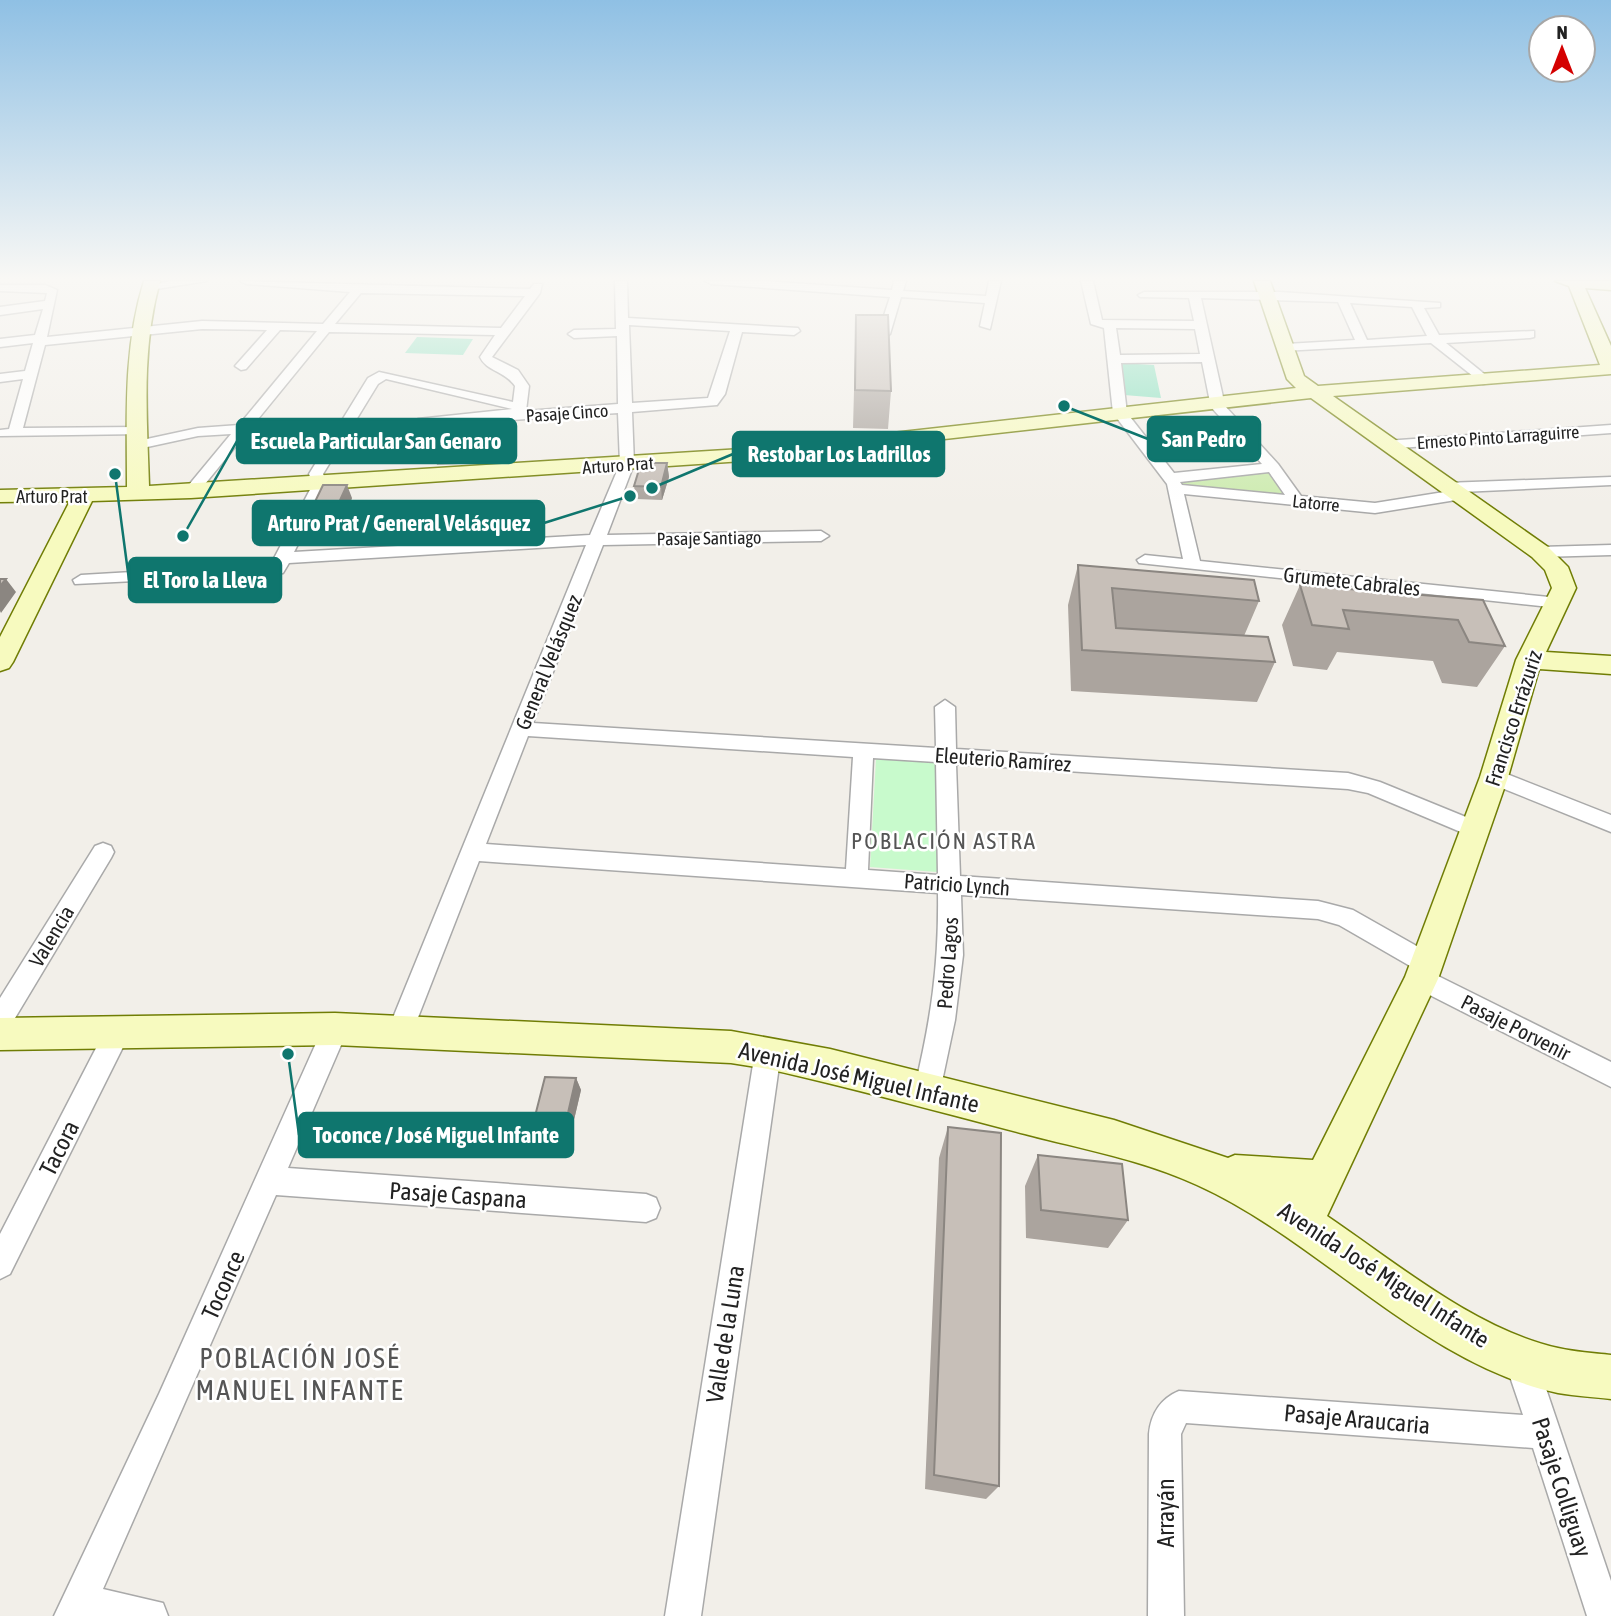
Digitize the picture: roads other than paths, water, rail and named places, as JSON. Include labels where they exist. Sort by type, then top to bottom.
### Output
[{"type":"street","points":[[36,356],[7,433],[138,438],[242,429]]},
{"type":"street","points":[[138,495],[139,356]]},
{"type":"street","points":[[241,366],[250,356]]},
{"type":"street","points":[[191,492],[302,356]]},
{"type":"street","points":[[81,580],[277,569],[321,484],[316,474],[373,381],[384,375],[437,408],[519,411],[522,386],[513,373],[488,362],[486,356]]},
{"type":"street","name":"General Velásquez","points":[[401,1030],[627,464],[624,356]]},
{"type":"street","name":"Pasaje Cinco","points":[[437,408],[519,411],[625,409],[712,402],[718,394],[729,356]]},
{"type":"street","points":[[1289,356],[1296,379],[1311,392],[1539,552],[1561,575],[1564,588],[1559,603]]},
{"type":"street","points":[[1455,356],[1483,380]]},
{"type":"street","points":[[1193,565],[1174,484],[1120,413],[1114,359],[1207,358],[1216,402],[1273,467],[1297,501]]},
{"type":"street","name":"Arturo Prat","points":[[0,496],[138,495],[771,453],[1311,392],[1608,371]]},
{"type":"street","points":[[0,378],[31,374]]},
{"type":"street","name":"Ernesto Pinto Larraguirre","points":[[1385,445],[1611,429]]},
{"type":"street","points":[[1174,484],[1273,467]]},
{"type":"street","name":"Latorre","points":[[1174,484],[1297,501],[1375,508],[1450,491],[1611,481]]},
{"type":"street","points":[[0,662],[83,496]]},
{"type":"street","name":"Pasaje Santiago","points":[[283,558],[596,540],[821,537]]},
{"type":"street","points":[[1539,552],[1611,550]]},
{"type":"street","name":"Grumete Cabrales","points":[[1145,560],[1559,603]]},
{"type":"street","name":"Francisco Errázuriz","points":[[1303,1222],[1425,972],[1494,777],[1532,653],[1559,603]]},
{"type":"street","points":[[1532,653],[1611,651]]},
{"type":"street","points":[[1532,653],[1611,665]]},
{"type":"street","name":"Pedro Lagos","points":[[927,1091],[948,987],[951,883],[945,707]]},
{"type":"street","name":"Eleuterio Ramírez","points":[[521,729],[1348,781],[1386,792],[1475,830]]},
{"type":"street","points":[[857,877],[863,750]]},
{"type":"street","points":[[1494,777],[1611,824]]},
{"type":"street","name":"Valencia","points":[[0,1020],[103,852]]},
{"type":"street","name":"Patricio Lynch","points":[[472,852],[1318,910],[1345,918],[1425,972]]},
{"type":"street","name":"Pasaje Porvenir","points":[[1425,972],[1611,1075]]},
{"type":"street","name":"Toconce","points":[[75,1609],[270,1181],[335,1029]]},
{"type":"street","name":"Avenida José Miguel Infante","points":[[0,1034],[401,1030],[731,1047],[768,1052],[1114,1139],[1212,1171],[1303,1222],[1450,1323],[1520,1358],[1578,1374],[1611,1377]]},
{"type":"street","name":"Tacora","points":[[0,1265],[118,1031]]},
{"type":"street","name":"Valle de la Luna","points":[[683,1616],[768,1052]]},
{"type":"street","points":[[1212,1171],[1299,1181],[1325,1178]]},
{"type":"street","name":"Pasaje Caspana","points":[[270,1181],[646,1208]]},
{"type":"street","name":"Pasaje Colliguay","points":[[1520,1358],[1605,1616]]},
{"type":"street","name":"Pasaje Araucaria","points":[[1172,1413],[1179,1407],[1189,1405],[1544,1433]]},
{"type":"street","name":"Arrayán","points":[[1166,1616],[1165,1434],[1166,1422],[1172,1413]]},
{"type":"street","points":[[75,1609],[150,1616]]},
{"type":"place","name":"San Pedro","points":[[1064,406]]},
{"type":"place","name":"El Toro la Lleva","points":[[115,474]]},
{"type":"place","name":"Restobar Los Ladrillos","points":[[652,488]]},
{"type":"place","name":"Arturo Prat / General Velásquez","points":[[630,496]]},
{"type":"place","name":"Escuela Particular San Genaro","points":[[183,536]]},
{"type":"place","name":"Toconce / José Miguel Infante","points":[[288,1054]]},
{"type":"district","name":"POBLACIÓN ASTRA","points":[[944,841]]},
{"type":"district","name":"POBLACIÓN JOSÉ MANUEL INFANTE","points":[[300,1374]]}]
